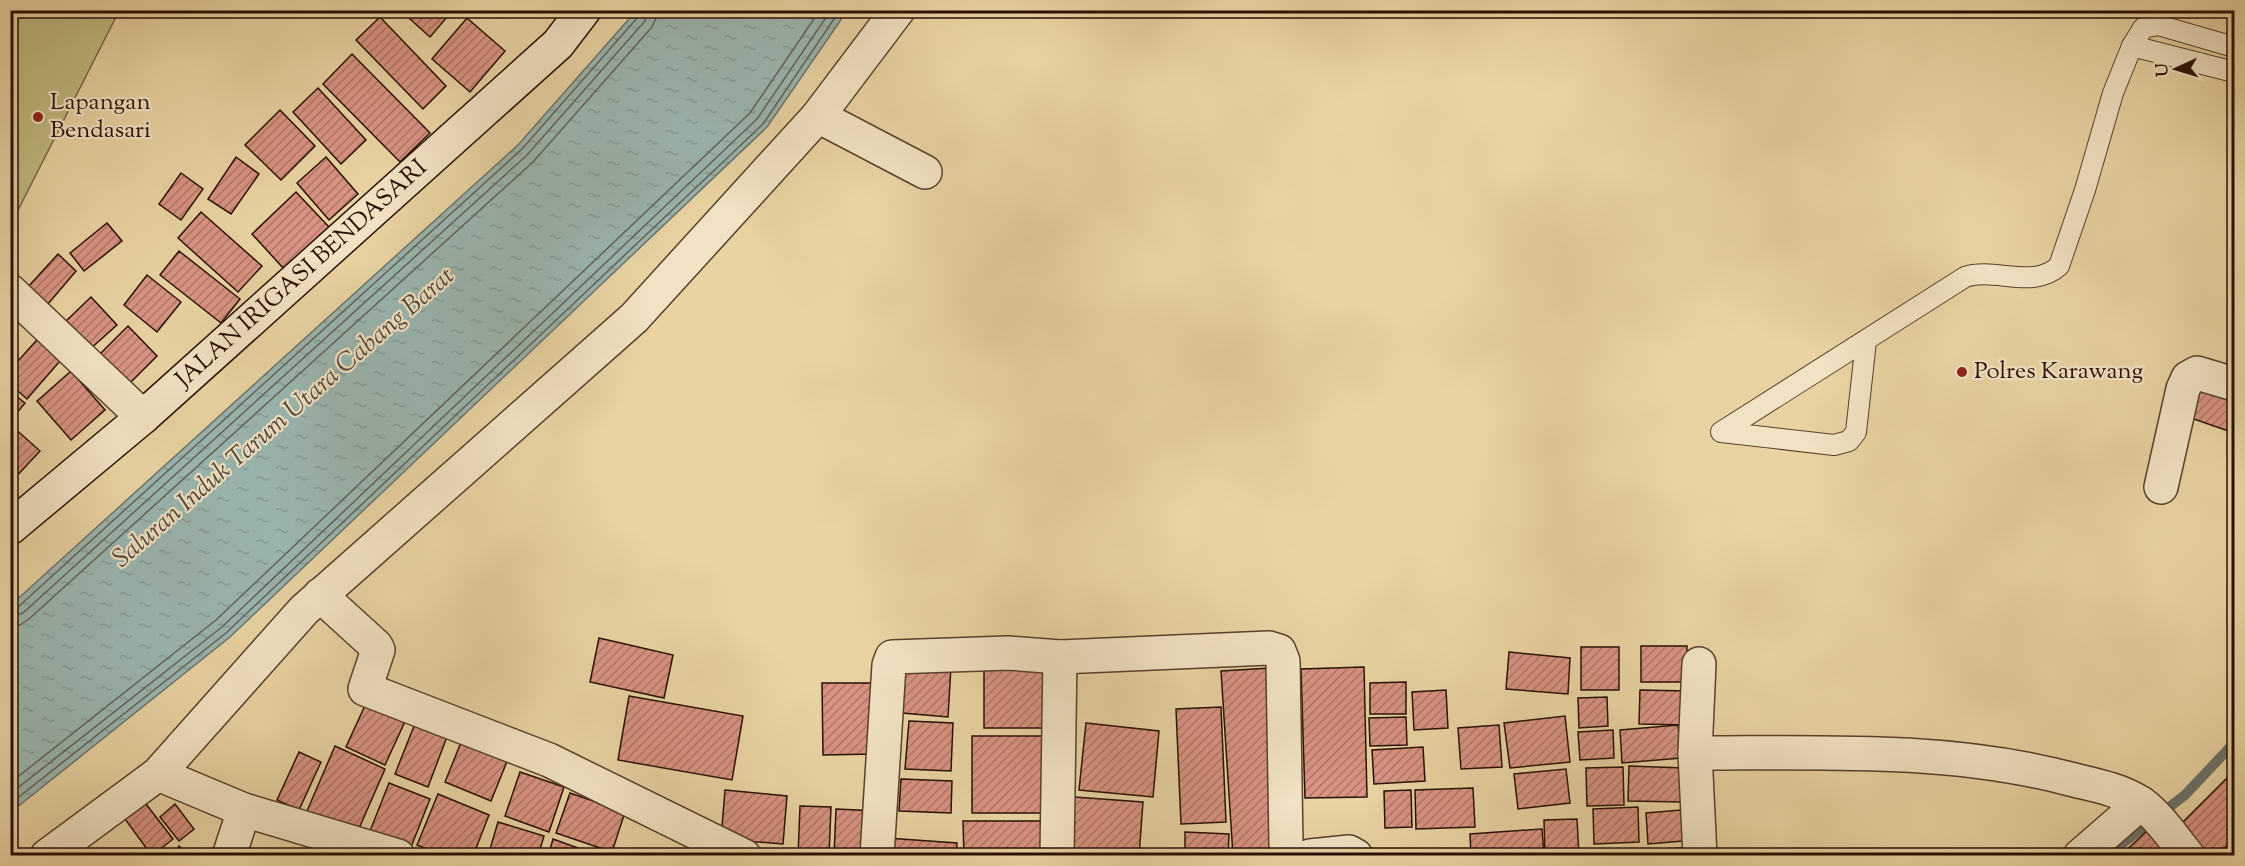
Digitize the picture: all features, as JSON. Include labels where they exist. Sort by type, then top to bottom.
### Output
[{"type":"street","name":"JALAN IRIGASI BENDASARI","points":[[10,528],[142,417],[558,44],[584,10]]},
{"type":"street","points":[[47,855],[158,774],[304,610],[634,318],[818,116],[898,10]]},
{"type":"street","points":[[818,116],[925,172]]},
{"type":"street","points":[[10,291],[142,417]]},
{"type":"street","points":[[2161,487],[2183,389],[2188,378],[2197,373],[2235,384]]},
{"type":"street","points":[[320,595],[378,650],[365,689],[549,760],[744,855]]},
{"type":"street","points":[[877,855],[889,665],[892,657],[1008,653],[1060,657],[1269,648],[1279,651],[1283,661],[1286,845],[1290,853],[1295,855]]},
{"type":"street","points":[[1057,855],[1060,657]]},
{"type":"street","points":[[1699,664],[1695,753],[1700,855]]},
{"type":"street","points":[[1695,753],[1838,753],[1965,759],[2036,770],[2120,793],[2152,814],[2188,855]]},
{"type":"street","points":[[158,774],[244,810],[398,855]]},
{"type":"street","points":[[229,855],[244,810]]},
{"type":"street","points":[[2080,855],[2152,814]]},
{"type":"street","points":[[1310,855],[1349,852],[1356,855]]},
{"type":"lane","points":[[1866,341],[1856,432],[1849,441],[1834,446],[1721,432],[1965,277],[1976,273],[2040,278],[2050,274],[2059,266],[2085,190],[2113,93],[2143,28],[2158,25],[2235,47]]},
{"type":"lane","points":[[2133,46],[2235,72]]},
{"type":"shaded area","name":"Lapangan Bendasari","points":[[10,11],[119,11],[11,224]]},
{"type":"water","name":"Saluran Induk Tarum Utara Cabang Barat","points":[[636,11],[847,11],[767,127],[230,637],[11,812],[11,605],[518,145]]},
{"type":"building","points":[[400,10],[453,10],[430,37]]},
{"type":"building","points":[[380,17],[446,86],[423,109],[356,40]]},
{"type":"building","points":[[467,18],[505,51],[470,92],[432,59]]},
{"type":"building","points":[[352,54],[430,133],[400,162],[323,84]]},
{"type":"building","points":[[318,88],[366,140],[341,164],[293,112]]},
{"type":"building","points":[[280,110],[315,146],[281,180],[245,145]]},
{"type":"building","points":[[236,157],[259,174],[231,214],[208,199]]},
{"type":"building","points":[[326,157],[358,194],[329,220],[297,183]]},
{"type":"building","points":[[181,173],[203,189],[181,220],[159,204]]},
{"type":"building","points":[[296,192],[329,227],[284,269],[252,234]]},
{"type":"building","points":[[201,212],[262,266],[238,292],[178,238]]},
{"type":"building","points":[[107,223],[122,241],[84,271],[70,253]]},
{"type":"building","points":[[179,251],[240,299],[221,323],[160,275]]},
{"type":"building","points":[[58,254],[76,271],[48,304],[28,287]]},
{"type":"building","points":[[147,275],[181,302],[157,332],[124,305]]},
{"type":"building","points":[[91,297],[117,325],[89,350],[64,323]]},
{"type":"building","points":[[128,326],[157,356],[125,388],[96,358]]},
{"type":"building","points":[[43,333],[66,354],[27,399],[10,384],[10,370]]},
{"type":"building","points":[[71,371],[105,410],[71,440],[37,401]]},
{"type":"building","points":[[2200,390],[2234,402],[2234,433],[2191,418]]},
{"type":"building","points":[[10,391],[25,403],[10,421]]},
{"type":"building","points":[[12,426],[40,451],[10,483],[10,427]]},
{"type":"building","points":[[599,638],[673,655],[664,698],[590,682]]},
{"type":"building","points":[[1641,646],[1687,646],[1686,682],[1641,682]]},
{"type":"building","points":[[1581,647],[1619,647],[1619,690],[1581,690]]},
{"type":"building","points":[[1509,652],[1570,658],[1568,694],[1506,689]]},
{"type":"building","points":[[984,659],[1056,659],[1056,728],[984,728]]},
{"type":"building","points":[[906,662],[951,666],[948,717],[902,713]]},
{"type":"building","points":[[1364,667],[1367,797],[1305,798],[1301,669]]},
{"type":"building","points":[[1270,668],[1281,856],[1233,856],[1221,671]]},
{"type":"building","points":[[1406,682],[1406,714],[1370,714],[1370,683]]},
{"type":"building","points":[[822,683],[874,683],[874,754],[823,755]]},
{"type":"building","points":[[1446,690],[1448,728],[1414,730],[1412,692]]},
{"type":"building","points":[[1640,690],[1688,691],[1688,725],[1639,724]]},
{"type":"building","points":[[629,696],[743,716],[732,780],[618,760]]},
{"type":"building","points":[[1607,697],[1608,726],[1579,728],[1578,698]]},
{"type":"building","points":[[368,699],[407,717],[385,765],[346,747]]},
{"type":"building","points":[[1221,707],[1226,822],[1181,824],[1176,709]]},
{"type":"building","points":[[1565,716],[1570,762],[1510,768],[1504,723]]},
{"type":"building","points":[[1406,717],[1407,745],[1370,746],[1369,718]]},
{"type":"building","points":[[416,721],[448,734],[428,787],[395,774]]},
{"type":"building","points":[[909,721],[953,723],[951,771],[905,769]]},
{"type":"building","points":[[1086,723],[1159,731],[1153,797],[1079,790]]},
{"type":"building","points":[[1499,725],[1502,767],[1461,769],[1458,728]]},
{"type":"building","points":[[1678,725],[1681,758],[1622,763],[1620,730]]},
{"type":"building","points":[[1613,730],[1614,758],[1580,760],[1578,732]]},
{"type":"building","points":[[972,736],[1054,736],[1054,813],[972,813]]},
{"type":"building","points":[[462,740],[508,759],[491,801],[445,782]]},
{"type":"building","points":[[335,746],[385,769],[357,833],[307,811]]},
{"type":"building","points":[[1423,747],[1425,781],[1374,784],[1372,750]]},
{"type":"building","points":[[299,752],[321,762],[299,810],[277,800]]},
{"type":"building","points":[[1629,766],[1684,768],[1683,802],[1628,801]]},
{"type":"building","points":[[1623,767],[1624,805],[1587,806],[1586,768]]},
{"type":"building","points":[[1566,769],[1570,803],[1518,809],[1514,774]]},
{"type":"building","points":[[2234,771],[2234,838],[2217,856],[2210,856],[2180,825]]},
{"type":"building","points":[[520,772],[564,787],[549,832],[505,816]]},
{"type":"building","points":[[901,779],[952,781],[951,813],[899,811]]},
{"type":"building","points":[[389,783],[430,799],[411,847],[370,831]]},
{"type":"building","points":[[1473,788],[1475,827],[1416,829],[1415,790]]},
{"type":"building","points":[[725,790],[787,796],[783,844],[721,839]]},
{"type":"building","points":[[1411,790],[1412,827],[1385,828],[1384,791]]},
{"type":"building","points":[[570,793],[625,812],[612,852],[556,833]]},
{"type":"building","points":[[438,794],[489,815],[473,856],[444,856],[417,845]]},
{"type":"building","points":[[1074,797],[1143,802],[1139,856],[1071,856]]},
{"type":"building","points":[[146,804],[173,839],[152,856],[125,819]]},
{"type":"building","points":[[175,804],[194,829],[179,841],[160,817]]},
{"type":"building","points":[[800,806],[831,807],[829,856],[798,856]]},
{"type":"building","points":[[1638,807],[1639,842],[1594,844],[1593,809]]},
{"type":"building","points":[[836,809],[878,811],[875,856],[834,856]]},
{"type":"building","points":[[1681,810],[1683,841],[1648,844],[1646,813]]},
{"type":"building","points":[[1577,819],[1579,856],[1545,856],[1544,820]]},
{"type":"building","points":[[963,821],[1054,821],[1054,856],[964,856]]},
{"type":"building","points":[[498,822],[544,836],[538,856],[488,856]]},
{"type":"building","points":[[2150,828],[2174,856],[2120,856]]},
{"type":"building","points":[[1542,829],[1544,856],[1471,856],[1470,834]]},
{"type":"building","points":[[1185,832],[1229,834],[1228,856],[1185,856]]},
{"type":"building","points":[[887,838],[957,843],[956,856],[885,856]]},
{"type":"building","points":[[553,839],[600,856],[548,856]]},
{"type":"building","points":[[179,846],[191,856],[172,856]]},
{"type":"building","points":[[1684,848],[1684,856],[1586,856],[1586,852]]},
{"type":"building","points":[[98,850],[103,856],[91,856]]},
{"type":"waterway","points":[[2106,856],[2185,795],[2234,743]]},
{"type":"place","name":"Lapangan Bendasari","points":[[38,117]]},
{"type":"place","name":"Polres Karawang","points":[[1962,372]]}]
